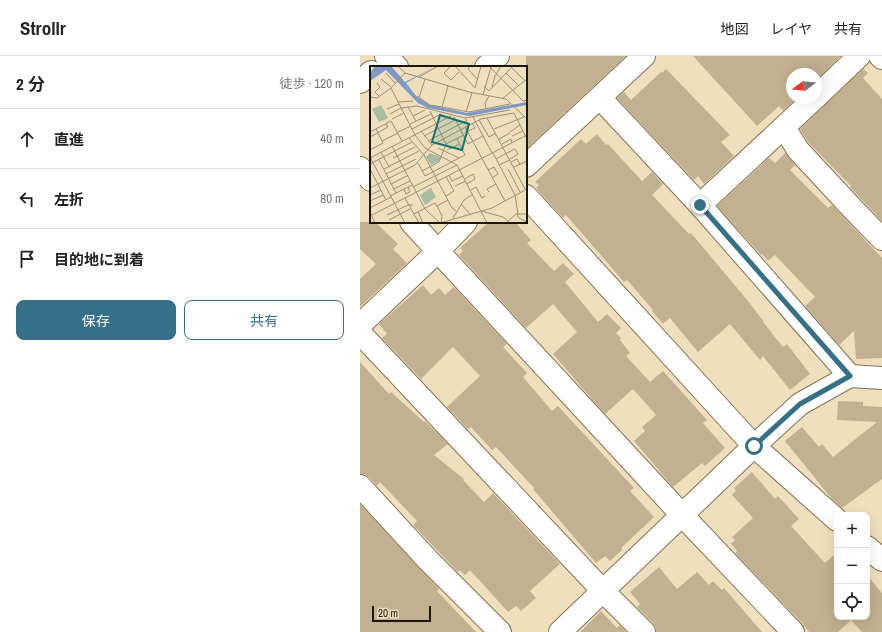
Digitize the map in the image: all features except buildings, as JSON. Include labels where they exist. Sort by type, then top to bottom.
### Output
[{"type":"street","points":[[487,66],[498,56]]},
{"type":"street","points":[[527,165],[644,56]]},
{"type":"street","points":[[822,92],[859,56]]},
{"type":"street","points":[[360,82],[370,73]]},
{"type":"street","points":[[600,98],[700,205],[850,376]]},
{"type":"street","points":[[700,205],[809,104]]},
{"type":"street","points":[[784,127],[798,150],[851,208],[882,239]]},
{"type":"street","points":[[360,168],[370,179]]},
{"type":"street","points":[[527,197],[754,446],[834,517]]},
{"type":"street","points":[[412,223],[682,515],[793,632]]},
{"type":"street","points":[[360,325],[438,251],[465,223]]},
{"type":"street","points":[[360,333],[603,591],[644,632]]},
{"type":"street","points":[[560,632],[754,446],[800,404],[850,376],[882,378]]},
{"type":"street","points":[[360,486],[428,560],[500,632]]},
{"type":"street","points":[[868,548],[882,560]]},
{"type":"route","points":[[700,205],[850,376],[800,404],[754,446]]}]
